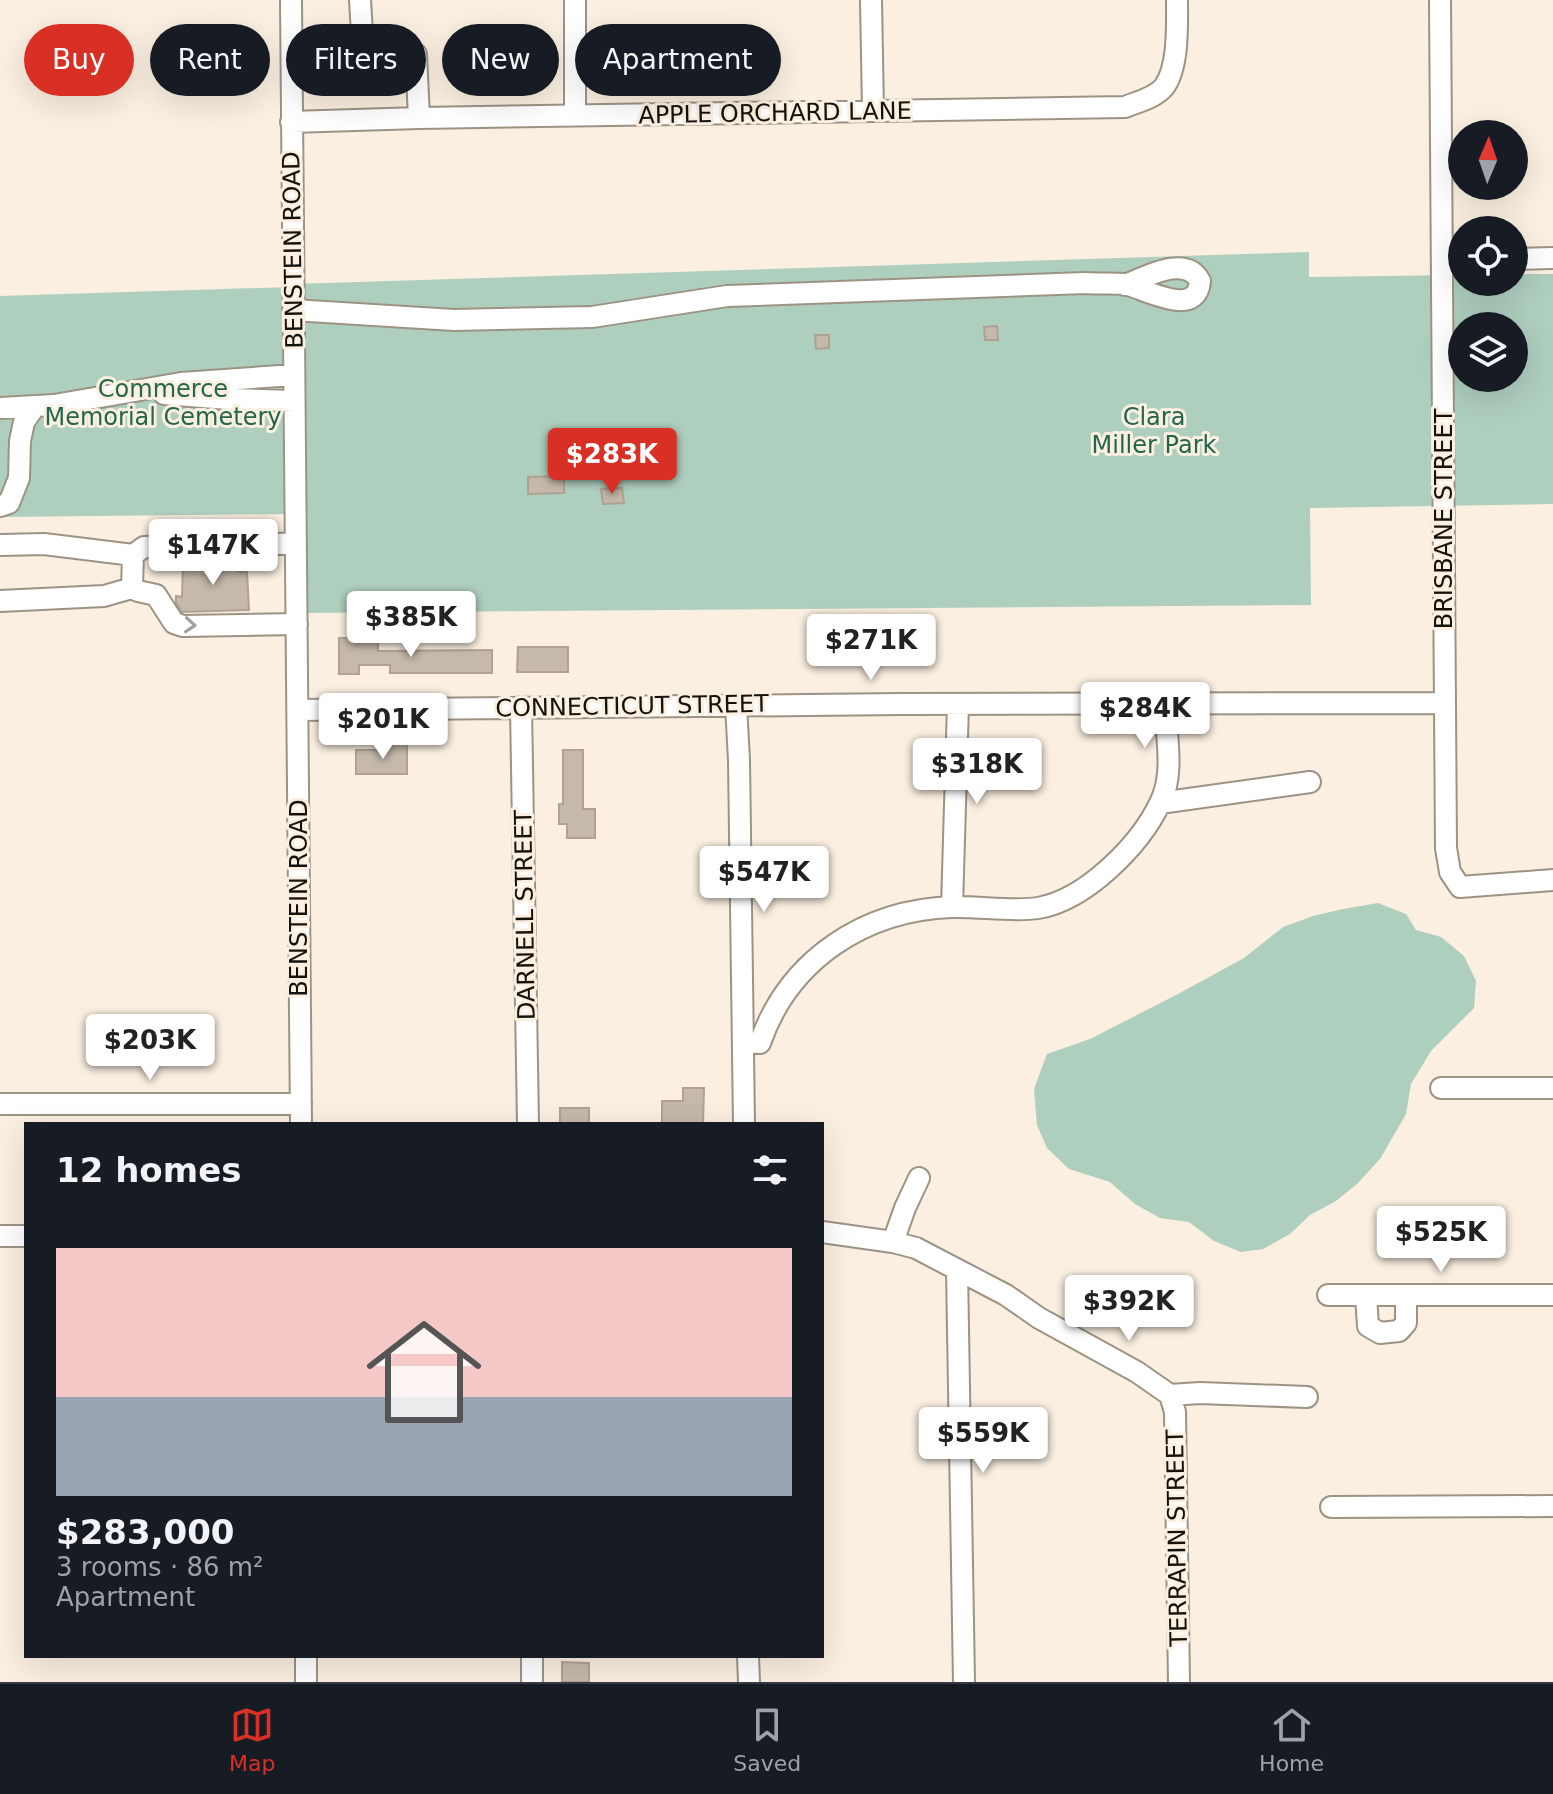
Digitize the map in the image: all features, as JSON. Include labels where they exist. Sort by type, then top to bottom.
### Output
[{"type":"street","name":"BENSTEIN ROAD","points":[[291,0],[301,1114]]},
{"type":"street","points":[[360,0],[363,50],[416,54],[419,118]]},
{"type":"street","points":[[575,0],[575,115]]},
{"type":"street","points":[[871,0],[873,111]]},
{"type":"street","name":"APPLE ORCHARD LANE","points":[[291,122],[1125,107],[1163,87],[1175,52],[1177,0]]},
{"type":"street","name":"BRISBANE STREET","points":[[1440,0],[1450,216]]},
{"type":"street","points":[[1528,259],[1553,258]]},
{"type":"street","points":[[293,310],[454,320],[592,317],[727,296],[1085,283],[1125,285]]},
{"type":"street","name":"BRISBANE STREET","points":[[1451,296],[1445,703],[1446,848],[1450,872],[1460,887],[1553,880]]},
{"type":"street","points":[[0,408],[54,405],[181,383],[294,375]]},
{"type":"street","points":[[144,390],[171,395],[294,401]]},
{"type":"street","points":[[0,506],[9,503],[19,478],[24,422],[35,406]]},
{"type":"street","points":[[0,545],[44,544],[133,555],[144,547],[296,543]]},
{"type":"street","points":[[132,588],[133,555]]},
{"type":"street","points":[[0,601],[104,596],[132,588],[156,595],[174,623],[183,626],[297,624]]},
{"type":"street","name":"CONNECTICUT STREET","points":[[298,710],[1445,703]]},
{"type":"street","points":[[952,907],[958,704]]},
{"type":"street","points":[[736,705],[744,1122]]},
{"type":"street","points":[[743,1042],[760,1043],[766,1026],[794,979],[828,947],[862,927],[913,911],[952,907],[1038,908],[1068,898],[1097,878],[1130,849],[1152,820],[1166,792],[1165,705]]},
{"type":"street","name":"DARNELL STREET","points":[[521,707],[528,1122]]},
{"type":"street","points":[[1160,803],[1310,782]]},
{"type":"street","points":[[1441,1088],[1553,1088]]},
{"type":"street","points":[[0,1104],[301,1114]]},
{"type":"street","points":[[893,1242],[919,1178]]},
{"type":"street","points":[[824,1232],[916,1248],[1006,1295],[1039,1318],[1137,1372],[1170,1395],[1200,1393],[1307,1397]]},
{"type":"street","points":[[0,1236],[24,1236]]},
{"type":"street","points":[[957,1270],[964,1682]]},
{"type":"street","points":[[1328,1295],[1553,1295]]},
{"type":"street","points":[[1366,1296],[1368,1326],[1380,1333],[1399,1331],[1406,1323],[1406,1296]]},
{"type":"street","name":"TERRAPIN STREET","points":[[1170,1395],[1175,1412],[1179,1682]]},
{"type":"street","points":[[1331,1507],[1553,1506]]},
{"type":"street","points":[[306,1658],[306,1682]]},
{"type":"street","points":[[532,1658],[532,1682]]},
{"type":"street","points":[[748,1658],[749,1682]]},
{"type":"green space","name":"Clara Miller Park","points":[[1309,252],[1309,277],[1448,275],[1448,296],[1528,296],[1528,274],[1553,274],[1553,504],[1310,508],[1311,605],[301,613],[294,284]]},
{"type":"green space","name":"Commerce Memorial Cemetery","points":[[291,287],[292,514],[0,517],[0,296]]},
{"type":"green space","points":[[1378,903],[1406,914],[1416,930],[1441,937],[1464,956],[1476,981],[1474,1008],[1431,1051],[1411,1084],[1406,1114],[1380,1159],[1336,1201],[1310,1215],[1290,1234],[1263,1249],[1241,1252],[1214,1241],[1189,1222],[1160,1218],[1135,1204],[1110,1182],[1069,1169],[1047,1148],[1037,1125],[1034,1089],[1047,1054],[1090,1039],[1178,994],[1244,958],[1283,927],[1313,916]]},
{"type":"building","points":[[997,326],[998,340],[985,340],[984,327]]},
{"type":"building","points":[[815,335],[829,335],[829,348],[816,349]]},
{"type":"building","points":[[564,476],[564,493],[528,494],[528,477]]},
{"type":"building","points":[[622,488],[624,503],[603,504],[601,489]]},
{"type":"building","points":[[237,561],[238,572],[247,572],[249,610],[182,612],[176,603],[176,596],[182,597],[183,562]]},
{"type":"building","points":[[339,638],[378,638],[378,651],[492,650],[492,673],[390,673],[390,665],[359,665],[359,674],[339,674]]},
{"type":"building","points":[[518,647],[568,647],[568,672],[517,672]]},
{"type":"building","points":[[388,744],[407,744],[407,774],[356,774],[356,750],[388,750]]},
{"type":"building","points":[[563,750],[583,750],[583,809],[595,809],[595,838],[567,838],[567,824],[559,824],[559,804],[563,804]]},
{"type":"building","points":[[683,1088],[704,1088],[703,1122],[662,1122],[662,1101],[683,1101]]},
{"type":"building","points":[[560,1108],[589,1108],[589,1122],[560,1122]]},
{"type":"building","points":[[562,1662],[589,1663],[589,1682],[562,1682]]}]
